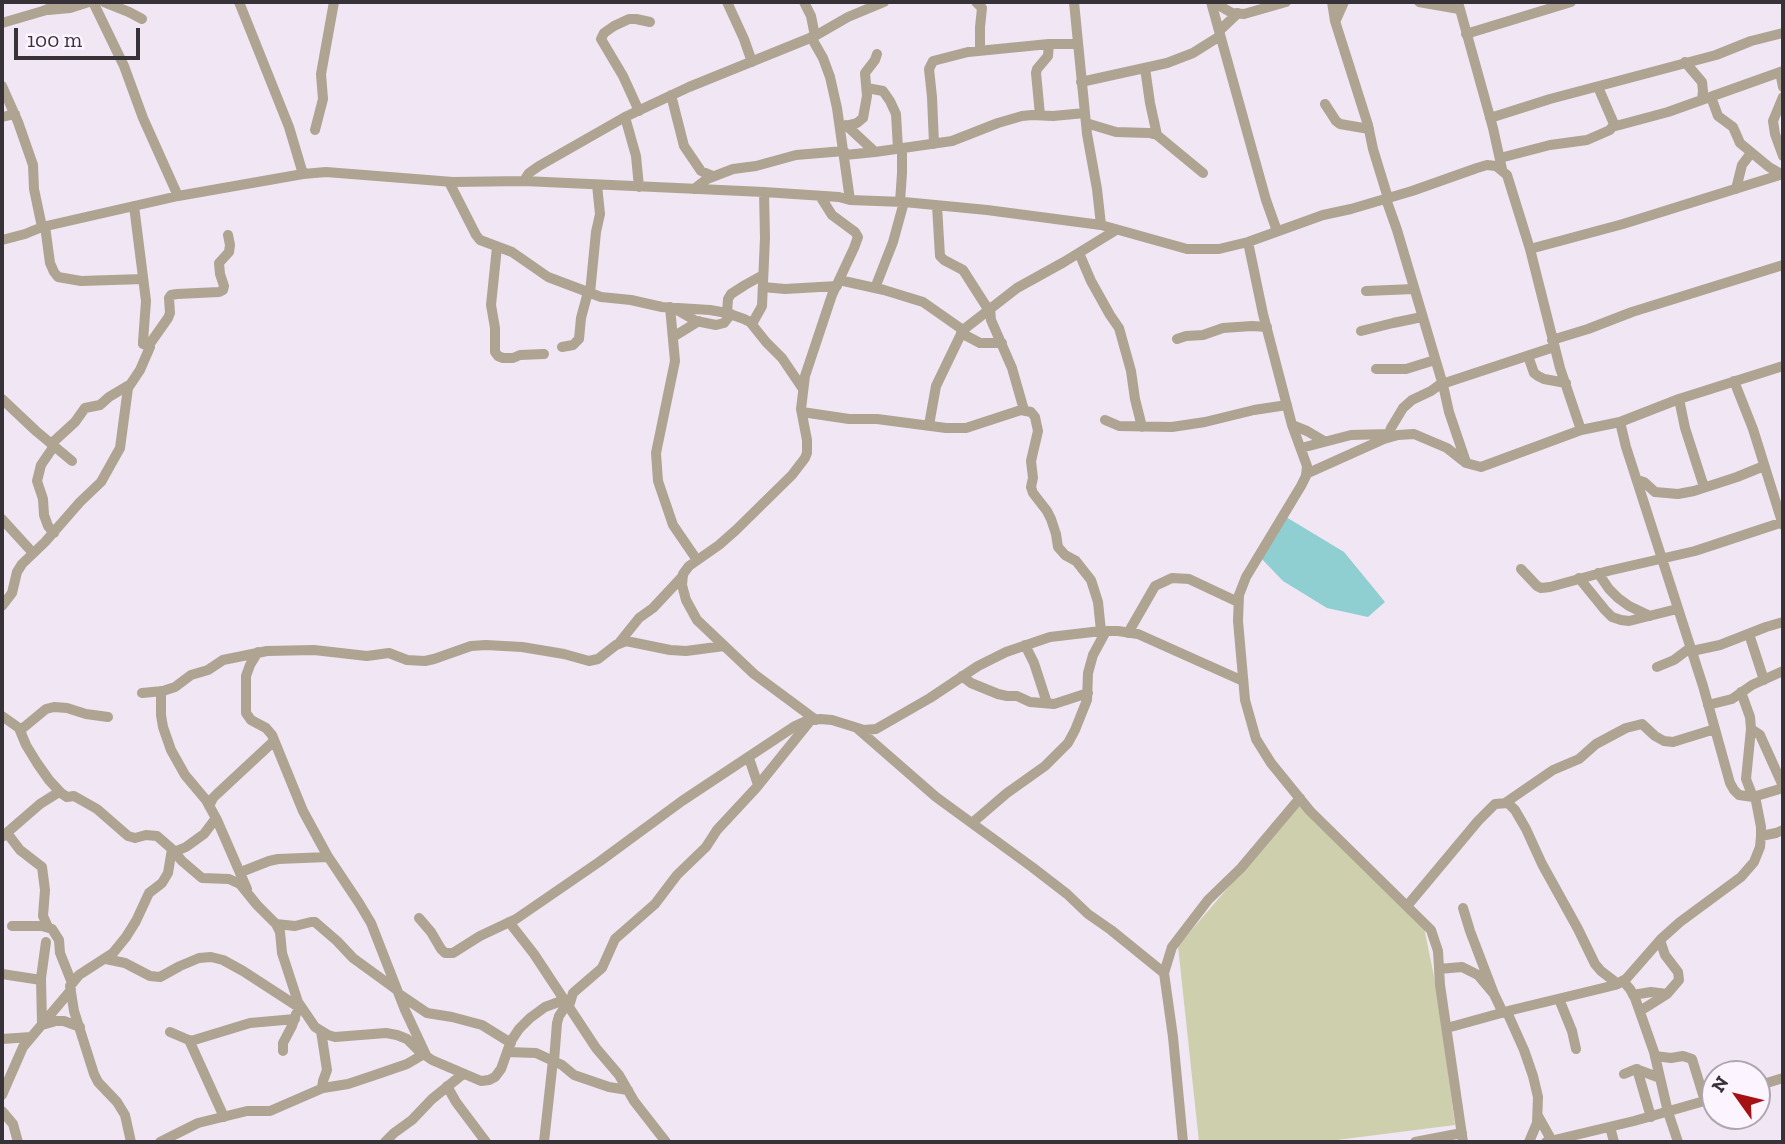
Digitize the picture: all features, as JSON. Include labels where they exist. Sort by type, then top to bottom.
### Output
[{"type":"street","points":[[2,23],[44,11],[58,2]]},
{"type":"street","points":[[44,11],[91,2],[124,66],[143,118],[178,196]]},
{"type":"street","points":[[104,2],[142,19]]},
{"type":"street","points":[[239,2],[289,127],[303,174]]},
{"type":"street","points":[[315,130],[323,99],[321,74],[333,6],[324,2]]},
{"type":"street","points":[[727,2],[752,62]]},
{"type":"street","points":[[804,2],[811,16],[813,37],[830,77],[844,126],[850,200]]},
{"type":"street","points":[[524,181],[529,173],[539,166],[625,117],[710,78],[813,37],[848,17],[884,2]]},
{"type":"street","points":[[976,2],[982,8],[980,51]]},
{"type":"street","points":[[1074,2],[1081,82],[1101,225]]},
{"type":"street","points":[[1212,2],[1221,8],[1244,14],[1270,4],[1286,2]]},
{"type":"street","points":[[1212,2],[1266,200],[1277,231]]},
{"type":"street","points":[[1332,2],[1335,21],[1466,463]]},
{"type":"street","points":[[1335,21],[1344,2]]},
{"type":"street","points":[[1419,2],[1459,6],[1501,164],[1507,175],[1530,249],[1553,344],[1581,430]]},
{"type":"street","points":[[1466,34],[1571,2]]},
{"type":"street","points":[[1081,82],[1145,68],[1193,53],[1220,34],[1238,13]]},
{"type":"street","points":[[639,111],[623,76],[601,40],[604,33],[629,19],[650,22]]},
{"type":"street","points":[[1490,118],[1550,99],[1716,55],[1751,41],[1783,33]]},
{"type":"street","points":[[1040,115],[1036,73],[1048,56],[1049,44]]},
{"type":"street","points":[[934,144],[929,69],[933,61],[980,51],[1077,44]]},
{"type":"street","points":[[848,153],[859,138],[867,88],[865,73],[877,54]]},
{"type":"street","points":[[1685,62],[1702,82],[1706,99],[1718,116],[1733,127],[1740,143],[1769,167],[1783,174]]},
{"type":"street","points":[[1145,68],[1157,135]]},
{"type":"street","points":[[1612,127],[1668,112],[1782,71],[1783,87]]},
{"type":"street","points":[[2,86],[33,165],[34,189],[54,272],[58,277],[80,281],[143,279]]},
{"type":"street","points":[[2,240],[44,227],[178,196],[326,172],[449,182],[524,181],[764,192],[987,209],[1101,225],[1187,249],[1219,249],[1487,165],[1496,166],[1550,145],[1602,135],[1614,124],[1598,87]]},
{"type":"street","points":[[867,88],[883,92],[890,101],[895,114],[902,173],[902,202],[893,242],[875,288]]},
{"type":"street","points":[[671,95],[684,146],[701,171],[713,176]]},
{"type":"street","points":[[1783,97],[1773,121],[1783,156]]},
{"type":"street","points":[[1325,104],[1340,124],[1369,129]]},
{"type":"street","points":[[2,117],[15,114]]},
{"type":"street","points":[[694,189],[713,176],[733,169],[796,155],[875,152],[934,144],[952,141],[1022,116],[1040,115],[1086,118],[1116,132],[1157,135],[1203,173]]},
{"type":"street","points":[[625,117],[636,156],[639,187]]},
{"type":"street","points":[[844,126],[861,121]]},
{"type":"street","points":[[844,126],[875,152]]},
{"type":"street","points":[[1736,189],[1742,165],[1751,153]]},
{"type":"street","points":[[1530,249],[1783,174]]},
{"type":"street","points":[[449,182],[475,235],[481,240],[512,252],[548,277],[601,297],[672,308],[710,310],[744,318],[782,358],[803,389]]},
{"type":"street","points":[[562,347],[573,345],[579,339],[589,293],[600,214],[597,185]]},
{"type":"street","points":[[752,324],[762,306],[764,192]]},
{"type":"street","points":[[142,693],[175,687],[191,675],[211,668],[223,660],[258,652],[314,650],[367,656],[389,653],[407,660],[425,661],[471,646],[486,645],[522,647],[594,661],[619,643],[639,618],[653,608],[683,576],[689,566],[737,530],[805,458],[808,447],[802,412],[803,389],[809,363],[832,295],[858,237],[832,215],[820,196]]},
{"type":"street","points":[[134,206],[146,301],[142,342],[149,345]]},
{"type":"street","points":[[937,206],[940,256],[963,270],[989,308],[991,320],[1012,368],[1024,410]]},
{"type":"street","points":[[929,425],[936,386],[962,332],[1017,288],[1116,230]]},
{"type":"street","points":[[54,533],[44,515],[43,499],[37,481],[41,465],[53,445],[85,408],[100,405],[129,385],[146,360],[150,351],[149,345],[168,318],[171,295],[223,290],[219,264],[229,252],[228,235]]},
{"type":"street","points":[[1248,242],[1292,425],[1307,466],[1301,486],[1245,577],[1239,595],[1238,621],[1245,700],[1256,740],[1271,763],[1331,833],[1431,930],[1438,951],[1463,1138],[1415,1142]]},
{"type":"street","points":[[497,247],[491,305],[495,352],[503,358],[544,354]]},
{"type":"street","points":[[1079,253],[1091,281],[1119,328],[1142,427]]},
{"type":"street","points":[[1306,474],[1388,436],[1404,408],[1412,400],[1442,383],[1528,356],[1632,312],[1783,265]]},
{"type":"street","points":[[672,308],[699,321],[722,325],[729,314],[728,299],[731,294],[763,275]]},
{"type":"street","points":[[763,287],[785,289],[838,283],[875,288],[923,302],[962,332],[980,342],[1002,343]]},
{"type":"street","points":[[1366,291],[1414,289]]},
{"type":"street","points":[[672,308],[675,361],[656,453],[658,481],[673,525],[697,561]]},
{"type":"street","points":[[1361,331],[1422,317]]},
{"type":"street","points":[[673,337],[699,321]]},
{"type":"street","points":[[1177,339],[1231,327],[1267,327]]},
{"type":"street","points":[[1528,356],[1534,373],[1538,376],[1566,383]]},
{"type":"street","points":[[1376,369],[1406,369],[1435,360]]},
{"type":"street","points":[[1301,448],[1351,435],[1414,434],[1447,448],[1466,463],[1481,467],[1581,430],[1620,422],[1679,399],[1783,366]]},
{"type":"street","points":[[1521,569],[1541,588],[1550,587],[1695,551],[1783,523],[1753,429],[1734,381]]},
{"type":"street","points":[[2,607],[12,593],[17,572],[22,564],[101,482],[120,448],[129,385]]},
{"type":"street","points":[[2,399],[72,461]]},
{"type":"street","points":[[1679,399],[1704,487]]},
{"type":"street","points":[[1105,420],[1119,426],[1172,427],[1287,405]]},
{"type":"street","points":[[802,412],[849,419],[877,419],[966,428],[1024,410],[1035,417],[1038,431],[1031,461],[1031,487],[1051,519],[1058,547],[1076,561],[1091,580],[1103,631],[1090,664],[1085,707],[1068,743],[1045,766],[997,800],[972,823]]},
{"type":"street","points":[[1620,422],[1730,783],[1739,795],[1754,797],[1783,787],[1760,735],[1751,729]]},
{"type":"street","points":[[1292,425],[1324,441]]},
{"type":"street","points":[[1637,480],[1644,482],[1655,492],[1678,494],[1737,477],[1764,466]]},
{"type":"street","points":[[2,519],[33,553]]},
{"type":"street","points":[[1598,573],[1618,598],[1650,616]]},
{"type":"street","points":[[683,576],[682,585],[686,600],[697,620],[754,674],[813,720]]},
{"type":"street","points":[[1128,633],[1155,586],[1164,580],[1181,577],[1189,579],[1238,602]]},
{"type":"street","points":[[1579,578],[1612,617],[1629,621],[1678,609]]},
{"type":"street","points":[[1657,667],[1691,650],[1720,645],[1783,622]]},
{"type":"street","points":[[419,918],[441,949],[449,954],[509,922],[795,726],[813,720],[832,720],[864,730],[876,729],[962,676],[1025,645],[1051,638],[1103,631],[1138,634],[1243,681]]},
{"type":"street","points":[[1749,634],[1764,680]]},
{"type":"street","points":[[619,643],[630,641],[678,651],[724,646]]},
{"type":"street","points":[[1025,645],[1047,703]]},
{"type":"street","points":[[258,652],[246,676],[246,713],[251,720],[272,734],[303,811],[328,857],[371,923],[425,1055]]},
{"type":"street","points":[[1708,705],[1732,699],[1783,671]]},
{"type":"street","points":[[962,676],[971,683],[998,694],[1017,696],[1030,702],[1054,704],[1088,693]]},
{"type":"street","points":[[162,691],[160,715],[171,750],[185,775],[216,818],[249,894]]},
{"type":"street","points":[[1447,1028],[1620,982],[1680,922],[1741,877],[1749,868],[1758,855],[1761,827],[1754,797],[1746,779],[1751,717],[1741,692]]},
{"type":"street","points":[[19,728],[23,728],[46,709],[54,707],[108,718]]},
{"type":"street","points":[[2,716],[19,728],[32,754],[59,792],[67,797],[74,796],[97,809],[128,836],[157,836],[202,878],[229,879],[240,884],[281,932],[282,953],[298,1002],[315,1027],[321,1031],[335,1037],[386,1033],[397,1035],[407,1039],[425,1055],[481,1081],[489,1080],[501,1069],[519,1029],[530,1018],[545,1007],[567,1003]]},
{"type":"street","points":[[544,1142],[559,1016],[573,993],[602,968],[615,939],[655,904],[677,875],[706,847],[716,830],[813,720]]},
{"type":"street","points":[[1505,803],[1553,770],[1579,759],[1596,744],[1626,728],[1642,724],[1655,736],[1673,742],[1715,729]]},
{"type":"street","points":[[857,727],[936,797],[1068,894],[1087,914],[1164,973]]},
{"type":"street","points":[[209,806],[213,798],[274,741]]},
{"type":"street","points":[[749,758],[758,785]]},
{"type":"street","points":[[59,792],[40,804],[4,835],[42,867],[45,890],[42,911],[45,926],[42,936],[60,953]]},
{"type":"street","points":[[1183,1142],[1164,973],[1172,947],[1208,900],[1241,868],[1300,798]]},
{"type":"street","points":[[1407,906],[1495,804],[1512,805],[1595,964],[1633,995],[1655,1056],[1678,1142]]},
{"type":"street","points":[[173,851],[204,834],[216,818]]},
{"type":"street","points":[[1761,836],[1783,830]]},
{"type":"street","points":[[167,875],[183,862],[193,842]]},
{"type":"street","points":[[2,1095],[23,1047],[79,975],[106,959],[126,937],[149,893],[162,883],[167,875],[173,851]]},
{"type":"street","points":[[241,872],[278,859],[328,857]]},
{"type":"street","points":[[1464,908],[1494,994]]},
{"type":"street","points":[[276,924],[295,926],[315,922],[353,958],[427,1013],[482,1025],[509,1048],[536,1053],[554,1060],[575,1075],[609,1087],[628,1090]]},
{"type":"street","points":[[509,922],[534,954],[596,1048],[619,1075],[634,1101],[666,1142]]},
{"type":"street","points":[[12,926],[45,926],[52,929],[59,940],[60,953],[71,986],[74,1011],[94,1074],[125,1115],[131,1142]]},
{"type":"street","points":[[1640,1011],[1675,988],[1679,980],[1660,940]]},
{"type":"street","points":[[42,1025],[41,980],[46,942]]},
{"type":"street","points":[[106,959],[125,963],[150,976],[160,977],[198,958],[223,960],[301,1009]]},
{"type":"street","points":[[1439,969],[1462,967],[1478,975],[1494,994],[1516,1029],[1538,1097],[1537,1123],[1529,1142]]},
{"type":"street","points":[[2,974],[41,980]]},
{"type":"street","points":[[1633,995],[1651,992],[1667,994]]},
{"type":"street","points":[[1559,999],[1576,1049]]},
{"type":"street","points":[[283,1051],[283,1043],[301,1009]]},
{"type":"street","points":[[170,1032],[189,1040],[250,1023],[295,1019]]},
{"type":"street","points":[[42,1025],[64,1021],[79,1027]]},
{"type":"street","points":[[321,1031],[327,1070],[322,1088]]},
{"type":"street","points":[[2,1039],[31,1037]]},
{"type":"street","points":[[189,1040],[224,1116]]},
{"type":"street","points":[[160,1142],[188,1127],[247,1111],[270,1111],[322,1088],[348,1084],[425,1055]]},
{"type":"street","points":[[1655,1056],[1683,1056],[1692,1059],[1701,1080]]},
{"type":"street","points":[[1624,1074],[1637,1069],[1660,1078]]},
{"type":"street","points":[[1637,1069],[1651,1116]]},
{"type":"street","points":[[385,1142],[463,1074]]},
{"type":"street","points":[[447,1086],[486,1142]]},
{"type":"street","points":[[1538,1116],[1549,1141],[1572,1139],[1701,1103]]},
{"type":"street","points":[[2,1111],[13,1124],[18,1142]]},
{"type":"street","points":[[1610,1127],[1614,1142]]},
{"type":"green space","points":[[1302,801],[1422,918],[1437,991],[1455,1125],[1321,1142],[1199,1142],[1178,946]]},
{"type":"water","points":[[1286,517],[1344,552],[1385,602],[1368,617],[1327,608],[1283,581],[1259,556]]}]
